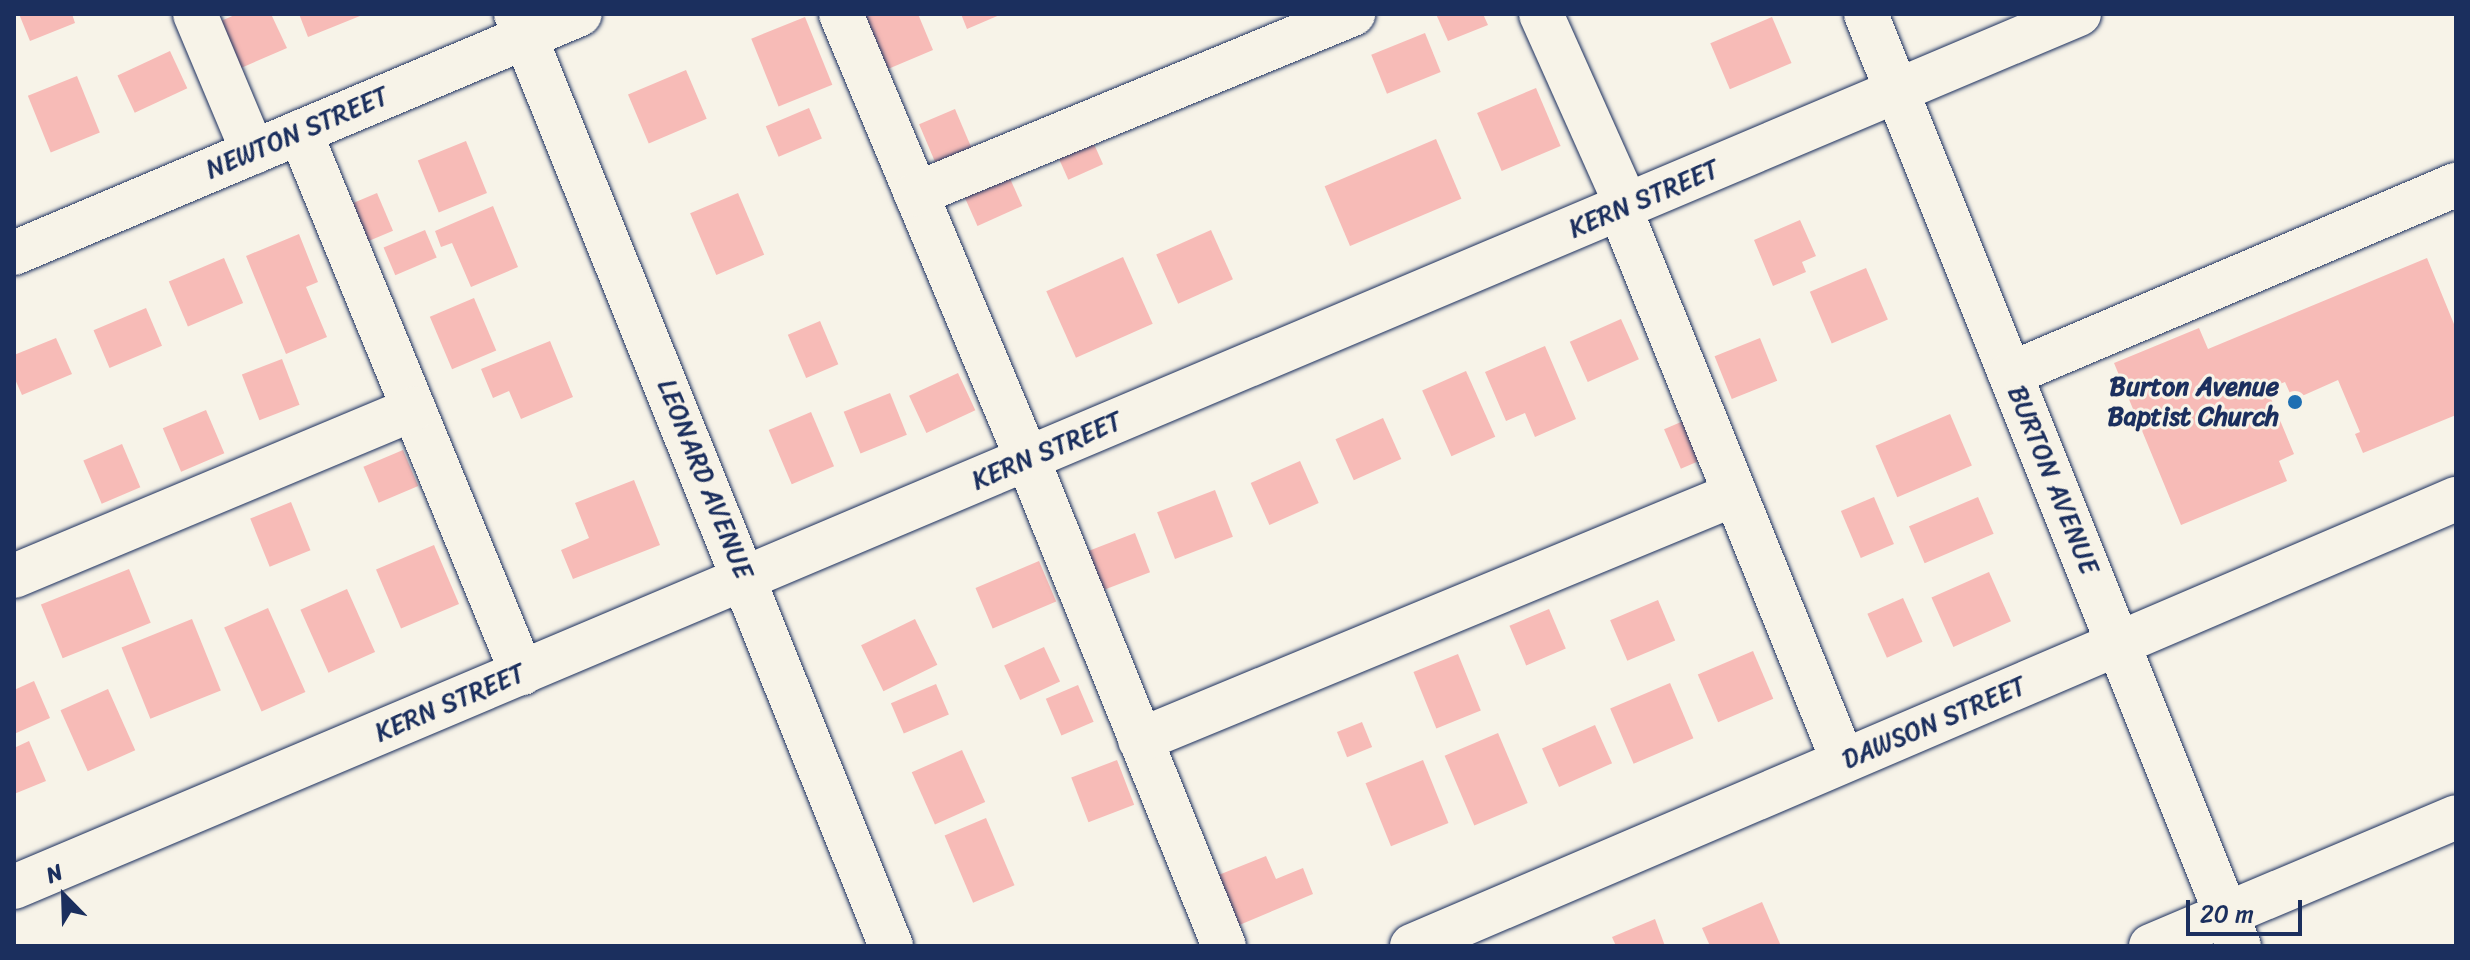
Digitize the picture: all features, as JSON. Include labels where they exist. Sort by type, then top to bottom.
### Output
[{"type":"street","points":[[195,14],[253,152]]},
{"type":"street","name":"NEWTON STREET","points":[[14,253],[300,132],[521,26],[580,14]]},
{"type":"street","points":[[841,14],[1028,460],[1224,946]]},
{"type":"street","points":[[916,194],[1353,14]]},
{"type":"street","points":[[1541,14],[1623,208],[1843,761]]},
{"type":"street","name":"BURTON AVENUE","points":[[1866,14],[2120,643],[2232,930]]},
{"type":"street","name":"KERN STREET","points":[[14,887],[2079,14]]},
{"type":"street","name":"LEONARD AVENUE","points":[[521,26],[746,579],[891,946]]},
{"type":"street","points":[[300,132],[522,673]]},
{"type":"street","points":[[2010,374],[2456,185]]},
{"type":"street","points":[[14,576],[413,409]]},
{"type":"street","points":[[1140,740],[1735,494]]},
{"type":"street","name":"DAWSON STREET","points":[[1412,946],[2456,499]]},
{"type":"street","points":[[2151,946],[2232,930],[2456,817]]},
{"type":"building","points":[[19,14],[72,14],[75,23],[30,41]]},
{"type":"building","points":[[237,14],[271,14],[287,48],[234,71],[214,24]]},
{"type":"building","points":[[299,14],[365,14],[308,37]]},
{"type":"building","points":[[865,14],[918,14],[933,50],[888,69]]},
{"type":"building","points":[[961,14],[1002,14],[967,29]]},
{"type":"building","points":[[1436,14],[1483,14],[1488,25],[1448,41]]},
{"type":"building","points":[[805,17],[832,85],[779,106],[751,39]]},
{"type":"building","points":[[1772,17],[1792,63],[1730,89],[1710,43]]},
{"type":"building","points":[[1425,33],[1441,72],[1387,94],[1371,55]]},
{"type":"building","points":[[170,51],[187,88],[135,113],[117,76]]},
{"type":"building","points":[[686,70],[707,119],[649,143],[628,95]]},
{"type":"building","points":[[77,76],[100,133],[51,152],[28,96]]},
{"type":"building","points":[[1536,88],[1561,146],[1502,171],[1477,113]]},
{"type":"building","points":[[809,108],[822,138],[779,157],[766,126]]},
{"type":"building","points":[[955,109],[974,153],[938,168],[919,124]]},
{"type":"building","points":[[1090,135],[1103,164],[1068,180],[1055,150]]},
{"type":"building","points":[[1436,139],[1461,199],[1350,246],[1325,186]]},
{"type":"building","points":[[466,141],[487,193],[439,212],[418,160]]},
{"type":"building","points":[[1008,174],[1022,206],[977,226],[963,194]]},
{"type":"building","points":[[377,193],[393,231],[366,242],[350,204]]},
{"type":"building","points":[[738,193],[764,255],[716,275],[690,213]]},
{"type":"building","points":[[493,206],[518,267],[471,287],[452,243],[441,247],[435,231]]},
{"type":"building","points":[[1800,220],[1816,256],[1802,262],[1806,272],[1773,286],[1754,240]]},
{"type":"building","points":[[425,230],[437,258],[395,275],[384,248]]},
{"type":"building","points":[[1211,230],[1233,279],[1178,304],[1156,254]]},
{"type":"building","points":[[299,234],[318,282],[306,287],[327,337],[286,354],[246,256]]},
{"type":"building","points":[[1123,257],[1153,324],[1076,358],[1046,291]]},
{"type":"building","points":[[224,258],[243,303],[188,327],[169,281]]},
{"type":"building","points":[[2427,258],[2456,329],[2456,415],[2363,453],[2355,434],[2360,432],[2338,380],[2293,400],[2285,382],[2267,389],[2294,454],[2279,461],[2287,481],[2181,525],[2114,363],[2199,328],[2208,349]]},
{"type":"building","points":[[1866,268],[1888,320],[1832,343],[1810,292]]},
{"type":"building","points":[[474,298],[496,350],[452,369],[430,317]]},
{"type":"building","points":[[146,308],[162,346],[110,368],[94,330]]},
{"type":"building","points":[[1621,319],[1639,359],[1588,382],[1570,342]]},
{"type":"building","points":[[820,321],[838,364],[806,378],[788,335]]},
{"type":"building","points":[[56,338],[72,374],[22,395],[14,377],[14,355]]},
{"type":"building","points":[[1760,338],[1777,381],[1732,399],[1715,356]]},
{"type":"building","points":[[550,341],[573,397],[521,419],[509,391],[493,398],[481,369]]},
{"type":"building","points":[[1545,346],[1576,419],[1535,437],[1525,413],[1506,421],[1485,372]]},
{"type":"building","points":[[282,359],[300,405],[259,420],[242,374]]},
{"type":"building","points":[[1466,371],[1495,437],[1451,456],[1422,391]]},
{"type":"building","points":[[958,373],[975,410],[926,433],[909,396]]},
{"type":"building","points":[[890,393],[907,435],[860,453],[844,412]]},
{"type":"building","points":[[206,410],[224,453],[181,472],[163,428]]},
{"type":"building","points":[[811,412],[834,466],[792,484],[769,430]]},
{"type":"building","points":[[1950,414],[1972,466],[1897,497],[1875,446]]},
{"type":"building","points":[[1383,418],[1401,459],[1354,480],[1335,439]]},
{"type":"building","points":[[1688,419],[1705,459],[1681,469],[1664,429]]},
{"type":"building","points":[[122,444],[140,487],[102,504],[83,460]]},
{"type":"building","points":[[403,450],[418,486],[379,503],[363,467]]},
{"type":"building","points":[[1300,461],[1319,503],[1269,525],[1251,483]]},
{"type":"building","points":[[634,480],[660,545],[573,579],[561,550],[589,538],[575,503]]},
{"type":"building","points":[[1215,490],[1233,537],[1175,559],[1157,512]]},
{"type":"building","points":[[1874,497],[1894,544],[1861,558],[1841,511]]},
{"type":"building","points":[[1978,497],[1994,534],[1925,563],[1909,526]]},
{"type":"building","points":[[291,502],[310,550],[270,567],[250,518]]},
{"type":"building","points":[[1135,533],[1150,572],[1102,591],[1086,552]]},
{"type":"building","points":[[434,545],[459,604],[401,629],[376,570]]},
{"type":"building","points":[[1039,561],[1056,602],[993,628],[975,588]]},
{"type":"building","points":[[129,569],[151,623],[63,658],[41,605]]},
{"type":"building","points":[[1989,572],[2011,621],[1953,647],[1931,598]]},
{"type":"building","points":[[347,589],[375,652],[328,673],[300,610]]},
{"type":"building","points":[[1903,598],[1923,642],[1887,658],[1867,614]]},
{"type":"building","points":[[1658,600],[1675,641],[1627,661],[1610,620]]},
{"type":"building","points":[[268,608],[305,692],[262,712],[224,628]]},
{"type":"building","points":[[1549,609],[1566,649],[1526,665],[1509,626]]},
{"type":"building","points":[[192,619],[221,690],[150,719],[122,647]]},
{"type":"building","points":[[915,619],[937,665],[883,691],[861,645]]},
{"type":"building","points":[[1044,647],[1060,681],[1020,700],[1004,666]]},
{"type":"building","points":[[1753,651],[1773,699],[1718,722],[1698,674]]},
{"type":"building","points":[[1458,654],[1481,711],[1436,729],[1413,672]]},
{"type":"building","points":[[34,681],[50,718],[14,734],[14,690]]},
{"type":"building","points":[[1670,683],[1693,738],[1634,764],[1610,708]]},
{"type":"building","points":[[936,684],[949,714],[904,734],[891,703]]},
{"type":"building","points":[[1078,685],[1094,722],[1061,735],[1046,699]]},
{"type":"building","points":[[108,689],[135,750],[88,771],[60,710]]},
{"type":"building","points":[[1362,722],[1372,747],[1347,757],[1337,732]]},
{"type":"building","points":[[1595,725],[1612,763],[1559,787],[1542,749]]},
{"type":"building","points":[[1498,733],[1528,803],[1474,826],[1445,756]]},
{"type":"building","points":[[29,741],[46,781],[14,794],[14,748]]},
{"type":"building","points":[[962,750],[985,802],[935,824],[912,772]]},
{"type":"building","points":[[1117,760],[1134,805],[1088,822],[1071,778]]},
{"type":"building","points":[[1423,760],[1448,823],[1391,846],[1366,783]]},
{"type":"building","points":[[986,818],[1015,885],[973,903],[945,836]]},
{"type":"building","points":[[1266,856],[1276,879],[1303,868],[1313,894],[1237,926],[1216,876]]},
{"type":"building","points":[[1762,902],[1781,946],[1710,946],[1702,928]]},
{"type":"building","points":[[1655,919],[1665,946],[1616,946],[1612,937]]},
{"type":"place","name":"Burton Avenue Baptist Church","points":[[2295,402]]}]
